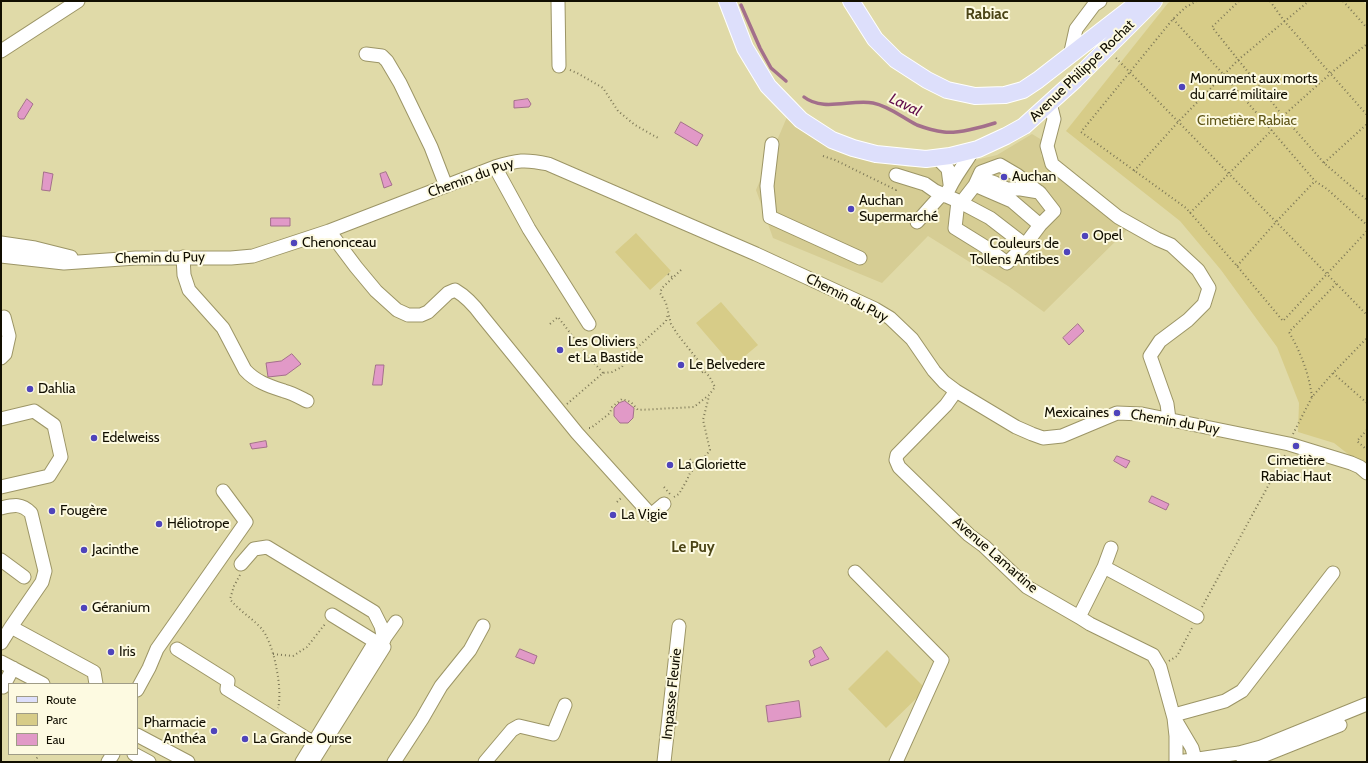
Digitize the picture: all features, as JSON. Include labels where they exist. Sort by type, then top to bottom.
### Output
[{"type":"main road","name":"Avenue Philippe Rochat","points":[[727,1],[745,48],[768,86],[802,120],[832,140],[853,148],[876,154],[902,158],[926,159],[950,156],[973,150],[1006,136],[1024,126],[1075,80],[1154,1]]},
{"type":"main road","name":"Avenue Philippe Rochat","points":[[851,1],[875,39],[896,60],[927,80],[947,90],[975,96],[1006,95],[1023,90],[1070,56],[1140,1]]},
{"type":"main road","points":[[1055,67],[1087,50],[1092,50],[1092,55],[1075,80]]},
{"type":"street","points":[[1,50],[78,1]]},
{"type":"street","points":[[558,1],[559,66]]},
{"type":"street","points":[[1070,56],[1076,29],[1094,5],[1100,1]]},
{"type":"street","points":[[366,54],[382,56],[387,61],[400,83],[431,147],[446,186]]},
{"type":"street","points":[[1050,103],[1054,119],[1047,146],[1052,164],[1118,217],[1157,239],[1171,245],[1198,270],[1208,288],[1204,304],[1188,320],[1160,341],[1150,356],[1168,404],[1169,419]]},
{"type":"street","points":[[772,144],[767,186],[770,217],[860,258]]},
{"type":"street","points":[[952,196],[962,169],[973,150]]},
{"type":"street","points":[[938,158],[948,169],[955,228],[984,246],[1007,263],[1025,245],[1040,225],[1054,211],[1040,193],[1017,175],[1000,165],[981,172],[974,185]]},
{"type":"street","name":"Chemin du Puy","points":[[1,256],[64,263],[136,258],[231,258],[253,256],[329,231],[495,167],[514,161],[530,160],[548,164],[756,254],[875,309],[890,318],[912,339],[934,371],[944,382],[956,391],[1016,427],[1043,438],[1062,436],[1117,413],[1142,414],[1289,444],[1351,463],[1360,467],[1367,473]]},
{"type":"street","points":[[495,167],[529,229],[589,324]]},
{"type":"street","points":[[896,175],[925,184],[934,191],[952,196],[990,218],[1025,245]]},
{"type":"street","points":[[916,222],[952,196],[986,180],[1007,189],[1021,189],[1040,193]]},
{"type":"street","points":[[974,185],[1012,201],[1040,225]]},
{"type":"street","points":[[329,231],[356,267],[376,290],[397,310],[408,315],[421,315],[428,312],[448,293],[455,290],[464,294],[577,433],[651,515],[664,504]]},
{"type":"street","name":"Chemin du Puy","points":[[1,243],[35,248],[84,261]]},
{"type":"street","points":[[183,257],[184,275],[189,290],[222,328],[245,370],[258,382],[270,388],[284,391],[307,401]]},
{"type":"street","points":[[1,318],[4,317],[9,336],[5,354],[1,358]]},
{"type":"street","name":"Avenue Lamartine","points":[[956,391],[946,405],[897,455],[896,460],[899,467],[969,535],[984,546],[1027,587],[1090,624],[1153,655],[1160,667],[1174,717],[1177,762]]},
{"type":"street","points":[[1,419],[34,412],[54,425],[62,457],[49,476],[1,488]]},
{"type":"street","points":[[138,688],[157,649],[246,522],[223,492]]},
{"type":"street","points":[[1,508],[12,506],[24,507],[31,513],[44,571],[42,582],[1,643]]},
{"type":"street","points":[[241,564],[254,549],[267,547],[374,612],[381,626],[381,643]]},
{"type":"street","points":[[1079,617],[1104,567],[1111,548]]},
{"type":"street","points":[[1,560],[24,577]]},
{"type":"street","points":[[1104,567],[1197,617]]},
{"type":"street","points":[[855,572],[942,660],[896,762]]},
{"type":"street","points":[[1174,717],[1225,701],[1242,690],[1334,573]]},
{"type":"street","points":[[332,615],[381,643]]},
{"type":"street","points":[[302,762],[313,752],[381,643],[396,622]]},
{"type":"street","points":[[394,762],[441,686],[470,650],[483,626]]},
{"type":"street","name":"Impasse Fleurie","points":[[664,762],[679,626]]},
{"type":"street","points":[[11,627],[94,672],[96,683]]},
{"type":"street","points":[[177,649],[228,681],[227,689],[276,719],[313,752]]},
{"type":"street","points":[[1,662],[41,683]]},
{"type":"street","points":[[4,687],[13,668]]},
{"type":"street","points":[[1177,762],[1239,753],[1265,755],[1367,704]]},
{"type":"street","points":[[485,762],[512,730],[519,726],[553,734],[565,705]]},
{"type":"street","points":[[1243,762],[1265,755],[1367,714]]},
{"type":"street","name":"Avenue Lamartine","points":[[1174,717],[1192,748],[1195,760]]},
{"type":"street","points":[[138,736],[188,762]]},
{"type":"street","points":[[136,755],[149,762]]},
{"type":"path","points":[[1197,1],[1186,7],[1173,19],[1081,132],[1153,183],[1190,213],[1238,266],[1283,321],[1367,232]]},
{"type":"path","points":[[1239,1],[1212,27],[1283,116],[1324,163],[1367,200]]},
{"type":"path","points":[[1270,1],[1285,22],[1367,115]]},
{"type":"path","points":[[1134,171],[1178,122],[1238,60],[1285,22],[1308,1]]},
{"type":"path","points":[[1343,1],[1367,28]]},
{"type":"path","points":[[1173,19],[1224,75],[1315,181],[1367,225]]},
{"type":"path","points":[[1283,116],[1331,73],[1367,44]]},
{"type":"path","points":[[1107,49],[1367,315]]},
{"type":"path","points":[[559,66],[577,73],[602,88],[618,111],[636,125],[658,138]]},
{"type":"path","points":[[1324,163],[1367,124]]},
{"type":"path","points":[[1190,213],[1272,130]]},
{"type":"path","points":[[824,156],[896,190],[897,185],[903,188]]},
{"type":"path","points":[[1238,266],[1276,222],[1315,181]]},
{"type":"path","points":[[883,188],[885,184]]},
{"type":"path","points":[[584,429],[591,428],[598,423],[610,413],[612,407],[622,399],[631,402],[638,410],[694,407],[709,395],[715,387],[701,364],[685,345],[671,324],[666,303],[660,293],[662,288],[672,277],[681,270]]},
{"type":"path","points":[[668,274],[672,277]]},
{"type":"path","points":[[1312,397],[1310,380],[1299,351],[1289,332],[1337,283]]},
{"type":"path","points":[[566,406],[603,373],[612,372],[622,367],[628,356],[666,321],[668,314]]},
{"type":"path","points":[[550,324],[558,317],[603,373]]},
{"type":"path","points":[[1160,667],[1177,656],[1189,636],[1197,617],[1289,449],[1289,444],[1312,397],[1367,338]]},
{"type":"path","points":[[584,359],[587,355]]},
{"type":"path","points":[[700,374],[704,371]]},
{"type":"path","points":[[1333,373],[1367,403]]},
{"type":"path","points":[[664,504],[679,494],[690,473],[710,450],[703,420],[709,395]]},
{"type":"path","points":[[1367,430],[1357,440],[1367,450]]},
{"type":"path","points":[[690,459],[696,467]]},
{"type":"path","points":[[241,564],[243,570],[234,586],[230,599],[237,608],[262,629],[271,647],[278,678],[280,702],[276,719]]},
{"type":"path","points":[[273,654],[293,656],[307,647],[332,615]]},
{"type":"shaded area","points":[[787,117],[822,142],[863,159],[908,167],[955,165],[997,155],[1032,134],[1042,140],[1041,156],[1081,192],[1129,228],[1044,312],[1008,286],[928,236],[882,283],[773,238],[756,190]]},
{"type":"green space","name":"Cimetière Rabiac","points":[[1172,1],[1363,1],[1367,6],[1367,469],[1334,443],[1298,432],[1299,403],[1277,347],[1221,270],[1180,221],[1066,131],[1168,3]]},
{"type":"green space","points":[[636,233],[671,271],[650,290],[615,252]]},
{"type":"green space","points":[[721,302],[758,345],[733,366],[696,323]]},
{"type":"green space","points":[[887,650],[926,689],[886,728],[848,689]]},
{"type":"water","points":[[27,99],[33,104],[24,119],[20,119],[18,117],[18,113]]},
{"type":"water","points":[[528,99],[531,104],[529,107],[514,108],[514,101]]},
{"type":"water","points":[[681,122],[703,135],[697,146],[675,133]]},
{"type":"water","points":[[44,172],[53,174],[50,191],[42,190]]},
{"type":"water","points":[[386,172],[392,185],[384,188],[380,174]]},
{"type":"water","points":[[271,218],[290,218],[290,226],[271,226]]},
{"type":"water","points":[[1078,324],[1084,331],[1069,345],[1063,338]]},
{"type":"water","points":[[292,354],[301,364],[286,375],[268,377],[266,363],[281,361]]},
{"type":"water","points":[[376,365],[384,365],[382,385],[373,385]]},
{"type":"water","points":[[625,401],[634,408],[633,418],[628,423],[620,423],[614,416],[614,408],[619,403]]},
{"type":"water","points":[[266,441],[267,447],[252,449],[250,444]]},
{"type":"water","points":[[1117,456],[1130,461],[1126,468],[1114,461]]},
{"type":"water","points":[[1152,496],[1169,504],[1166,510],[1149,502]]},
{"type":"water","points":[[821,647],[829,659],[811,666],[809,661],[815,657],[813,651]]},
{"type":"water","points":[[520,649],[537,656],[534,664],[516,657]]},
{"type":"water","points":[[799,701],[801,717],[768,722],[766,706]]},
{"type":"waterway","points":[[741,5],[760,48],[771,68],[786,81]]},
{"type":"waterway","name":"Laval","points":[[804,97],[820,104],[873,103],[890,109],[917,125],[944,132],[962,131],[995,123]]},
{"type":"place","name":"Monument aux morts du carré militaire","points":[[1182,87]]},
{"type":"place","name":"Auchan","points":[[1004,177]]},
{"type":"place","name":"Auchan Supermarché","points":[[851,209]]},
{"type":"place","name":"Opel","points":[[1085,236]]},
{"type":"place","name":"Chenonceau","points":[[294,243]]},
{"type":"place","name":"Couleurs de Tollens Antibes","points":[[1067,252]]},
{"type":"place","name":"Les Oliviers et La Bastide","points":[[560,350]]},
{"type":"place","name":"Le Belvedere","points":[[681,365]]},
{"type":"place","name":"Dahlia","points":[[30,389]]},
{"type":"place","name":"Mexicaines","points":[[1117,413]]},
{"type":"place","name":"Edelweiss","points":[[94,438]]},
{"type":"place","name":"Cimetière Rabiac Haut","points":[[1296,446]]},
{"type":"place","name":"La Gloriette","points":[[670,465]]},
{"type":"place","name":"Fougère","points":[[52,511]]},
{"type":"place","name":"La Vigie","points":[[613,515]]},
{"type":"place","name":"Héliotrope","points":[[159,524]]},
{"type":"place","name":"Jacinthe","points":[[84,550]]},
{"type":"place","name":"Géranium","points":[[84,608]]},
{"type":"place","name":"Iris","points":[[111,652]]},
{"type":"place","name":"Pharmacie Anthéa","points":[[214,731]]},
{"type":"place","name":"La Grande Ourse","points":[[245,739]]},
{"type":"district","name":"Rabiac","points":[[987,15]]},
{"type":"district","name":"Le Puy","points":[[693,548]]}]
